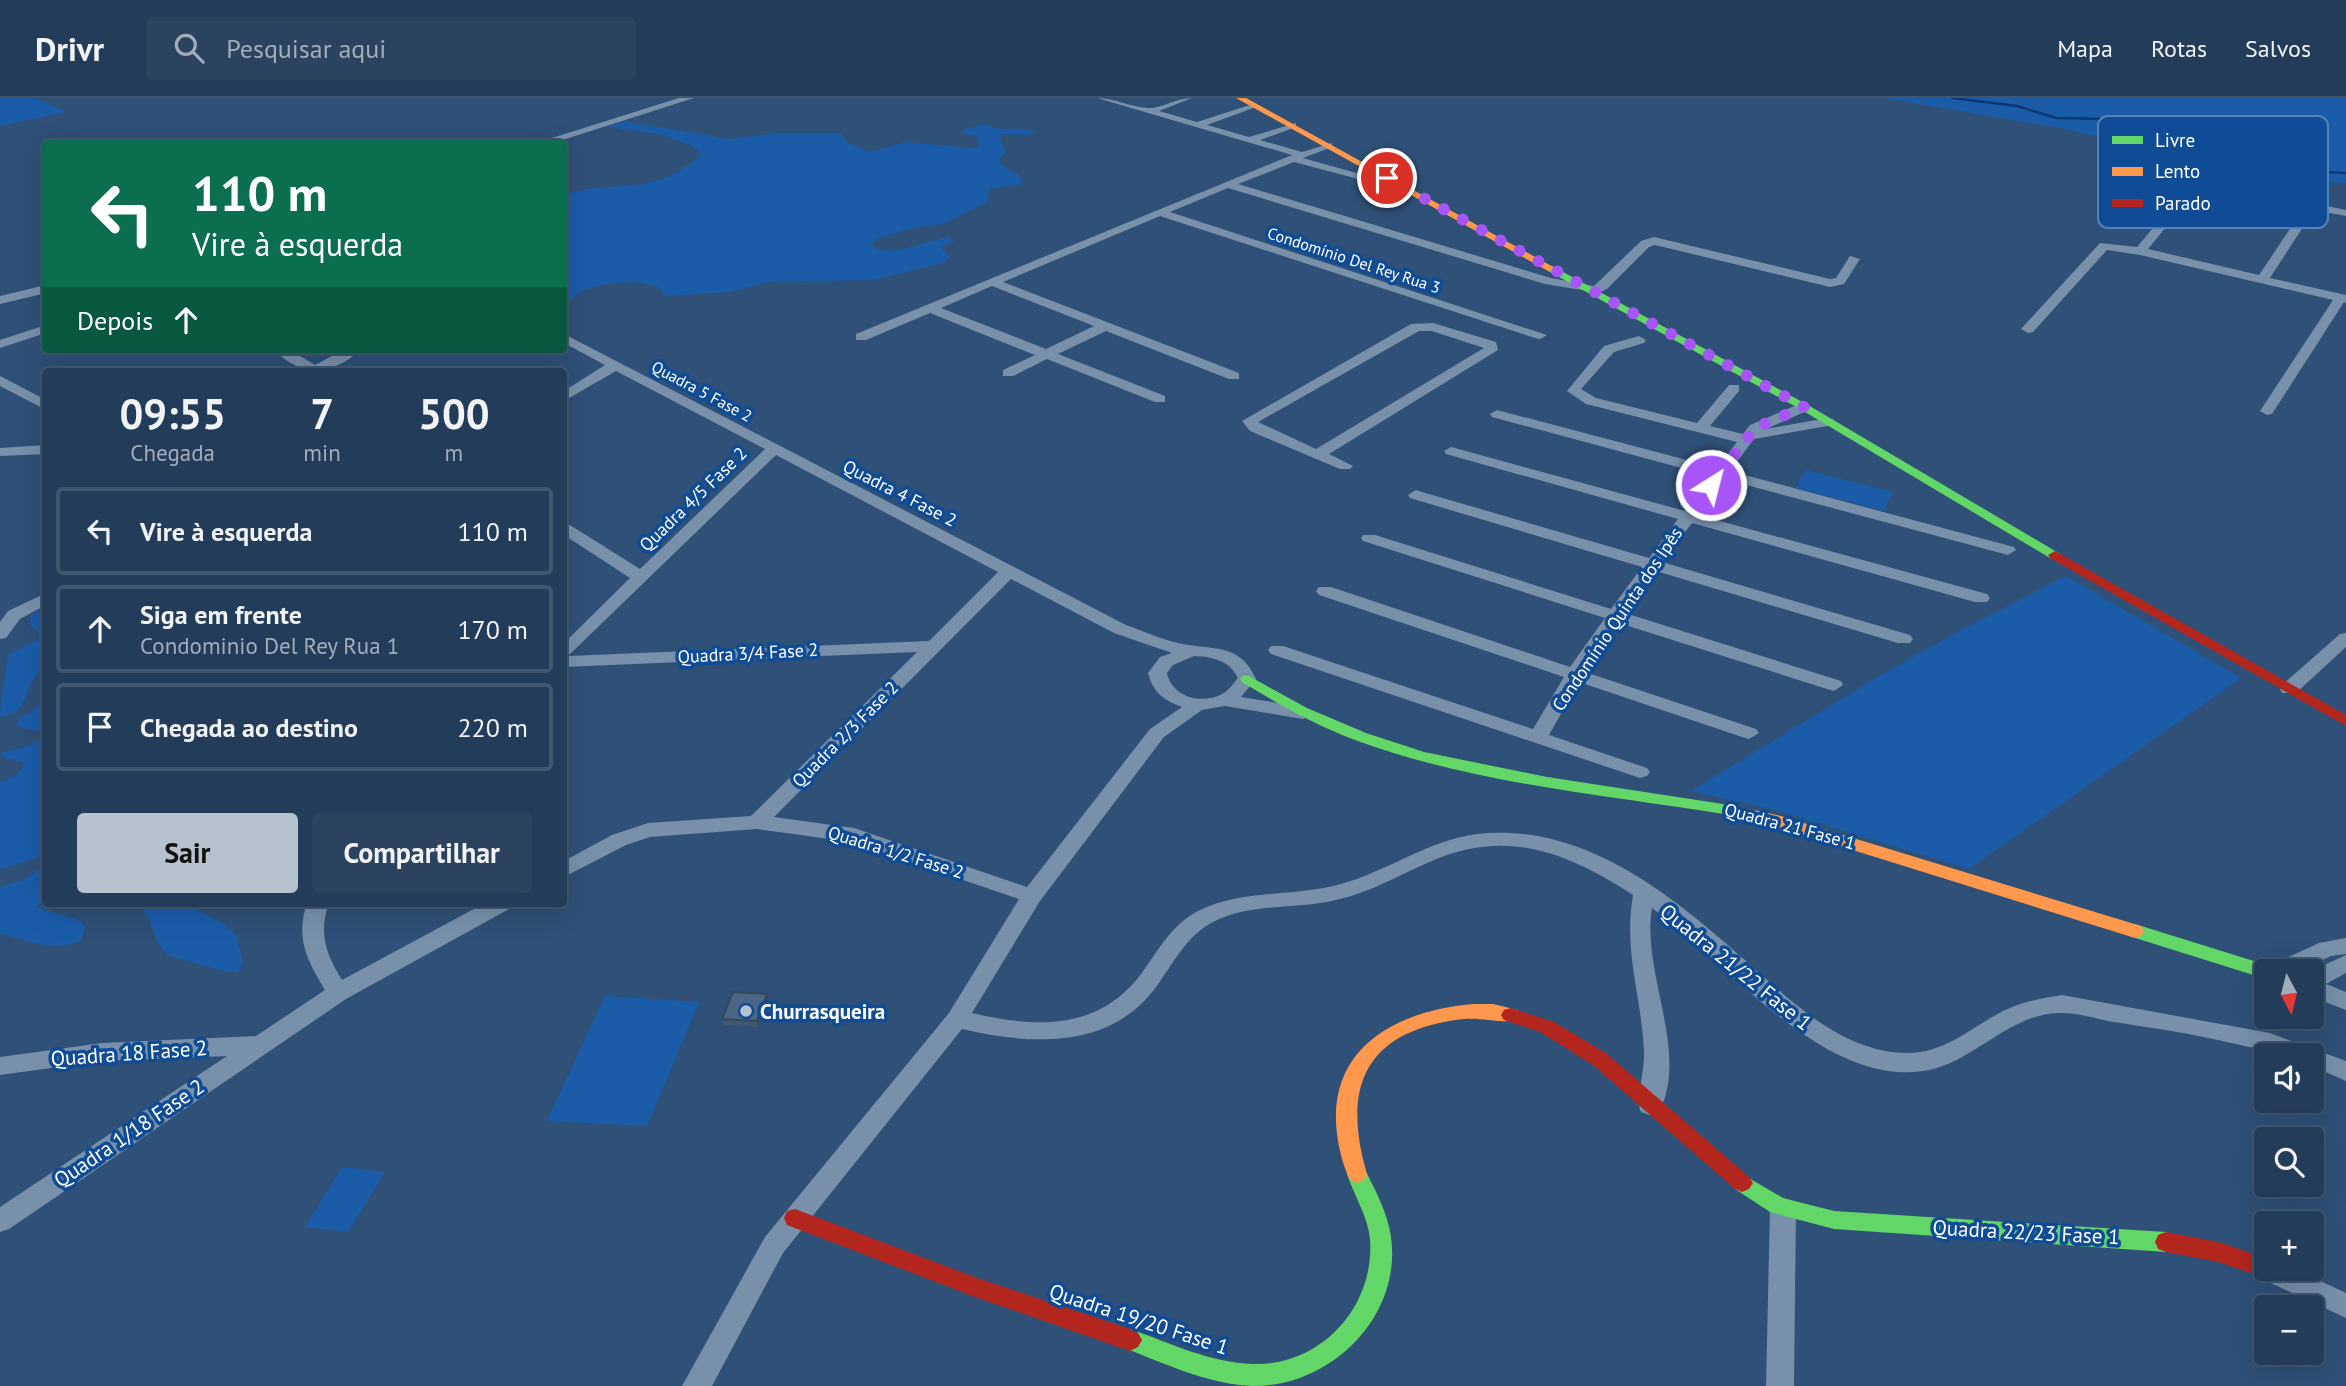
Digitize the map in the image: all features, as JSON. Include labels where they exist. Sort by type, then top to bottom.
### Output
[{"type":"street","points":[[551,140],[689,98]]},
{"type":"street","points":[[1102,98],[1252,139],[1297,157],[1407,189]]},
{"type":"street","points":[[1151,111],[1187,98]]},
{"type":"street","points":[[1200,124],[1247,101],[1804,407],[2055,556],[2346,721]]},
{"type":"street","points":[[1252,139],[1292,125]]},
{"type":"street","points":[[861,337],[1159,212],[1232,186],[1328,145]]},
{"type":"street","points":[[1232,186],[1549,281],[1591,289],[1603,286],[1645,244],[1654,241],[1830,283],[1840,281],[1854,259]]},
{"type":"street","points":[[2328,209],[2346,213]]},
{"type":"street","name":"Condomínio Del Rey Rua 3","points":[[1159,212],[1540,335]]},
{"type":"street","points":[[2140,251],[2160,228]]},
{"type":"street","points":[[2263,279],[2297,228]]},
{"type":"street","points":[[2028,329],[2104,246],[2140,251],[2343,298],[2267,411]]},
{"type":"street","points":[[992,282],[1234,376]]},
{"type":"street","points":[[0,300],[42,290]]},
{"type":"street","points":[[929,308],[1160,399]]},
{"type":"street","points":[[1468,336],[1492,321]]},
{"type":"street","points":[[1008,373],[1105,326]]},
{"type":"street","points":[[1318,454],[1491,350],[1489,344],[1426,326],[1406,331],[1250,421],[1255,428],[1345,466]]},
{"type":"street","points":[[0,344],[42,331]]},
{"type":"street","name":"Quadra 5 Fase 2","points":[[567,340],[773,449]]},
{"type":"street","points":[[1639,340],[1609,349],[1574,391],[1591,401],[1748,438],[1828,422]]},
{"type":"street","points":[[287,354],[310,368]]},
{"type":"street","points":[[320,368],[346,354]]},
{"type":"street","points":[[567,395],[615,365]]},
{"type":"street","points":[[0,380],[42,404]]},
{"type":"street","points":[[1702,427],[1734,388]]},
{"type":"street","name":"Condomínio Quinta dos Ipês","points":[[1537,738],[1575,673],[1687,516],[1755,428],[1804,407]]},
{"type":"street","points":[[1497,414],[2008,550]]},
{"type":"street","points":[[0,452],[42,449]]},
{"type":"street","name":"Quadra 4 Fase 2","points":[[773,449],[1120,629]]},
{"type":"street","name":"Quadra 4/5 Fase 2","points":[[567,649],[773,449]]},
{"type":"street","points":[[1451,451],[1981,598]]},
{"type":"street","points":[[1416,495],[1905,639]]},
{"type":"street","points":[[567,530],[640,577]]},
{"type":"street","points":[[1369,538],[1834,685]]},
{"type":"street","name":"Quadra 2/3 Fase 2","points":[[757,822],[1009,571]]},
{"type":"street","points":[[1325,591],[1749,733]]},
{"type":"street","points":[[0,634],[14,615],[42,600]]},
{"type":"street","points":[[1120,629],[1171,647],[1213,651],[1231,657],[1243,667],[1247,679],[1240,692],[1228,701],[1197,705],[1178,701],[1164,693]]},
{"type":"street","points":[[1120,629],[1159,668]]},
{"type":"street","points":[[2289,689],[2346,638]]},
{"type":"street","name":"Quadra 3/4 Fase 2","points":[[567,662],[933,646]]},
{"type":"street","points":[[1277,650],[1640,772]]},
{"type":"street","points":[[1157,733],[1164,708],[1164,693],[1157,679],[1159,668],[1167,660],[1192,651]]},
{"type":"street","name":"Quadra 21 Fase 1","points":[[1247,679],[1269,695],[1306,714],[1463,768],[1704,804],[1775,820],[2254,968]]},
{"type":"street","name":"Quadra 21 Fase 1","points":[[1228,701],[1306,714]]},
{"type":"street","points":[[696,1386],[716,1357],[757,1269],[795,1218],[957,1019],[1032,895],[1157,733],[1197,705]]},
{"type":"street","name":"Quadra 1/2 Fase 2","points":[[567,868],[619,840],[648,830],[757,822],[854,835],[1032,895]]},
{"type":"street","name":"Quadra 21/22 Fase 1","points":[[957,1019],[1003,1030],[1037,1034],[1065,1031],[1097,1021],[1113,1014],[1139,993],[1174,940],[1202,918],[1219,910],[1254,902],[1309,899],[1342,892],[1432,851],[1462,843],[1506,839],[1535,841],[1563,848],[1598,864],[1681,919],[1806,1027],[1848,1048],[1876,1058],[1903,1063],[1943,1058],[2014,1015],[2062,1004],[2273,1043]]},
{"type":"street","points":[[1644,894],[1640,910],[1640,933],[1658,1058],[1657,1084],[1650,1105]]},
{"type":"street","points":[[316,907],[310,938],[316,957],[338,993]]},
{"type":"street","name":"Quadra 1/18 Fase 2","points":[[0,1221],[338,993],[496,907]]},
{"type":"street","points":[[2304,959],[2327,948],[2346,946]]},
{"type":"street","points":[[2324,975],[2346,964]]},
{"type":"street","points":[[2324,993],[2346,1001]]},
{"type":"street","name":"Quadra 19/20 Fase 1","points":[[795,1218],[975,1287],[1208,1366],[1238,1374],[1276,1374],[1316,1361],[1350,1336],[1372,1303],[1382,1273],[1381,1235],[1348,1149],[1343,1111],[1350,1078],[1369,1050],[1409,1023],[1440,1014],[1472,1010],[1506,1013],[1532,1020],[1594,1053],[1650,1105],[1753,1192],[1783,1209]]},
{"type":"street","name":"Quadra 18 Fase 2","points":[[0,1066],[102,1052],[258,1045]]},
{"type":"street","name":"Quadra 21/22 Fase 1","points":[[2324,1062],[2346,1071]]},
{"type":"street","points":[[1780,1386],[1783,1209]]},
{"type":"street","name":"Quadra 22/23 Fase 1","points":[[1783,1209],[1829,1219],[1879,1224],[2129,1238],[2222,1253],[2254,1264]]},
{"type":"street","name":"Quadra 22/23 Fase 1","points":[[2294,1281],[2346,1306]]},
{"type":"shaded area","points":[[0,98],[35,98],[67,112],[0,126]]},
{"type":"shaded area","points":[[1885,98],[2346,98],[2346,183],[2328,182],[2328,116],[2098,116],[2098,137]]},
{"type":"shaded area","points":[[624,121],[729,139],[777,133],[841,133],[847,142],[871,152],[906,142],[973,148],[979,146],[978,137],[963,133],[964,129],[986,124],[1036,132],[1026,135],[1002,134],[999,138],[1006,152],[999,159],[1000,164],[1019,175],[1023,184],[989,189],[987,202],[943,224],[913,228],[878,238],[871,245],[878,249],[898,250],[949,237],[955,241],[940,247],[950,257],[944,263],[873,280],[769,282],[730,292],[665,296],[660,288],[652,285],[610,283],[582,291],[567,302],[567,194],[594,188],[655,181],[685,167],[701,153],[690,145],[660,134],[608,127]]},
{"type":"shaded area","points":[[1806,470],[1893,492],[1884,511],[1796,488]]},
{"type":"shaded area","points":[[2066,576],[2241,678],[1969,869],[1771,809],[1691,791],[1876,678]]},
{"type":"shaded area","points":[[42,610],[42,671],[32,681],[19,709],[0,717],[8,655],[38,639],[39,633],[30,625],[34,613]]},
{"type":"shaded area","points":[[42,704],[42,732],[17,726],[18,719]]},
{"type":"shaded area","points":[[42,736],[42,857],[0,869],[0,782],[18,773],[24,762],[5,758],[0,753],[25,747]]},
{"type":"shaded area","points":[[42,868],[42,902],[36,907],[81,921],[85,927],[81,941],[49,946],[0,934],[0,887],[23,880]]},
{"type":"shaded area","points":[[141,907],[192,907],[225,925],[237,936],[243,964],[238,972],[227,972],[169,956],[159,945],[149,919]]},
{"type":"shaded area","points":[[605,996],[699,1002],[647,1126],[547,1121]]},
{"type":"shaded area","points":[[342,1167],[385,1172],[348,1232],[305,1227]]},
{"type":"building","name":"Churrasqueira","points":[[733,992],[767,994],[757,1021],[722,1019]]},
{"type":"waterway","points":[[1952,98],[2017,106],[2056,118],[2098,119]]},
{"type":"waterway","points":[[2328,172],[2346,173]]},
{"type":"traffic: fast","points":[[1552,269],[1804,407],[2055,555]]},
{"type":"traffic: fast","points":[[1247,679],[1302,712],[1360,737],[1421,756],[1483,771],[1736,811]]},
{"type":"traffic: fast","points":[[2135,931],[2254,968]]},
{"type":"traffic: fast","points":[[1130,1340],[1223,1371],[1254,1375],[1281,1373],[1306,1365],[1329,1352],[1348,1335],[1363,1315],[1375,1291],[1381,1266],[1380,1232],[1357,1174]]},
{"type":"traffic: fast","points":[[1742,1183],[1778,1206],[1834,1220],[2166,1242]]},
{"type":"traffic: slow","points":[[1240,98],[1552,269]]},
{"type":"traffic: slow","points":[[1736,811],[1775,820],[2135,931]]},
{"type":"traffic: slow","points":[[1357,1174],[1345,1119],[1347,1095],[1354,1073],[1367,1054],[1385,1039],[1408,1026],[1437,1017],[1474,1011],[1511,1015]]},
{"type":"traffic: jam","points":[[2055,555],[2346,721]]},
{"type":"traffic: jam","points":[[1511,1015],[1547,1027],[1600,1059],[1649,1099],[1742,1183]]},
{"type":"traffic: jam","points":[[795,1218],[975,1287],[1130,1340]]},
{"type":"traffic: jam","points":[[2166,1242],[2218,1252],[2254,1264]]},
{"type":"place","name":"Churrasqueira","points":[[746,1011]]},
{"type":"route","points":[[1387,178],[1804,407],[1755,428],[1711,485]]}]
